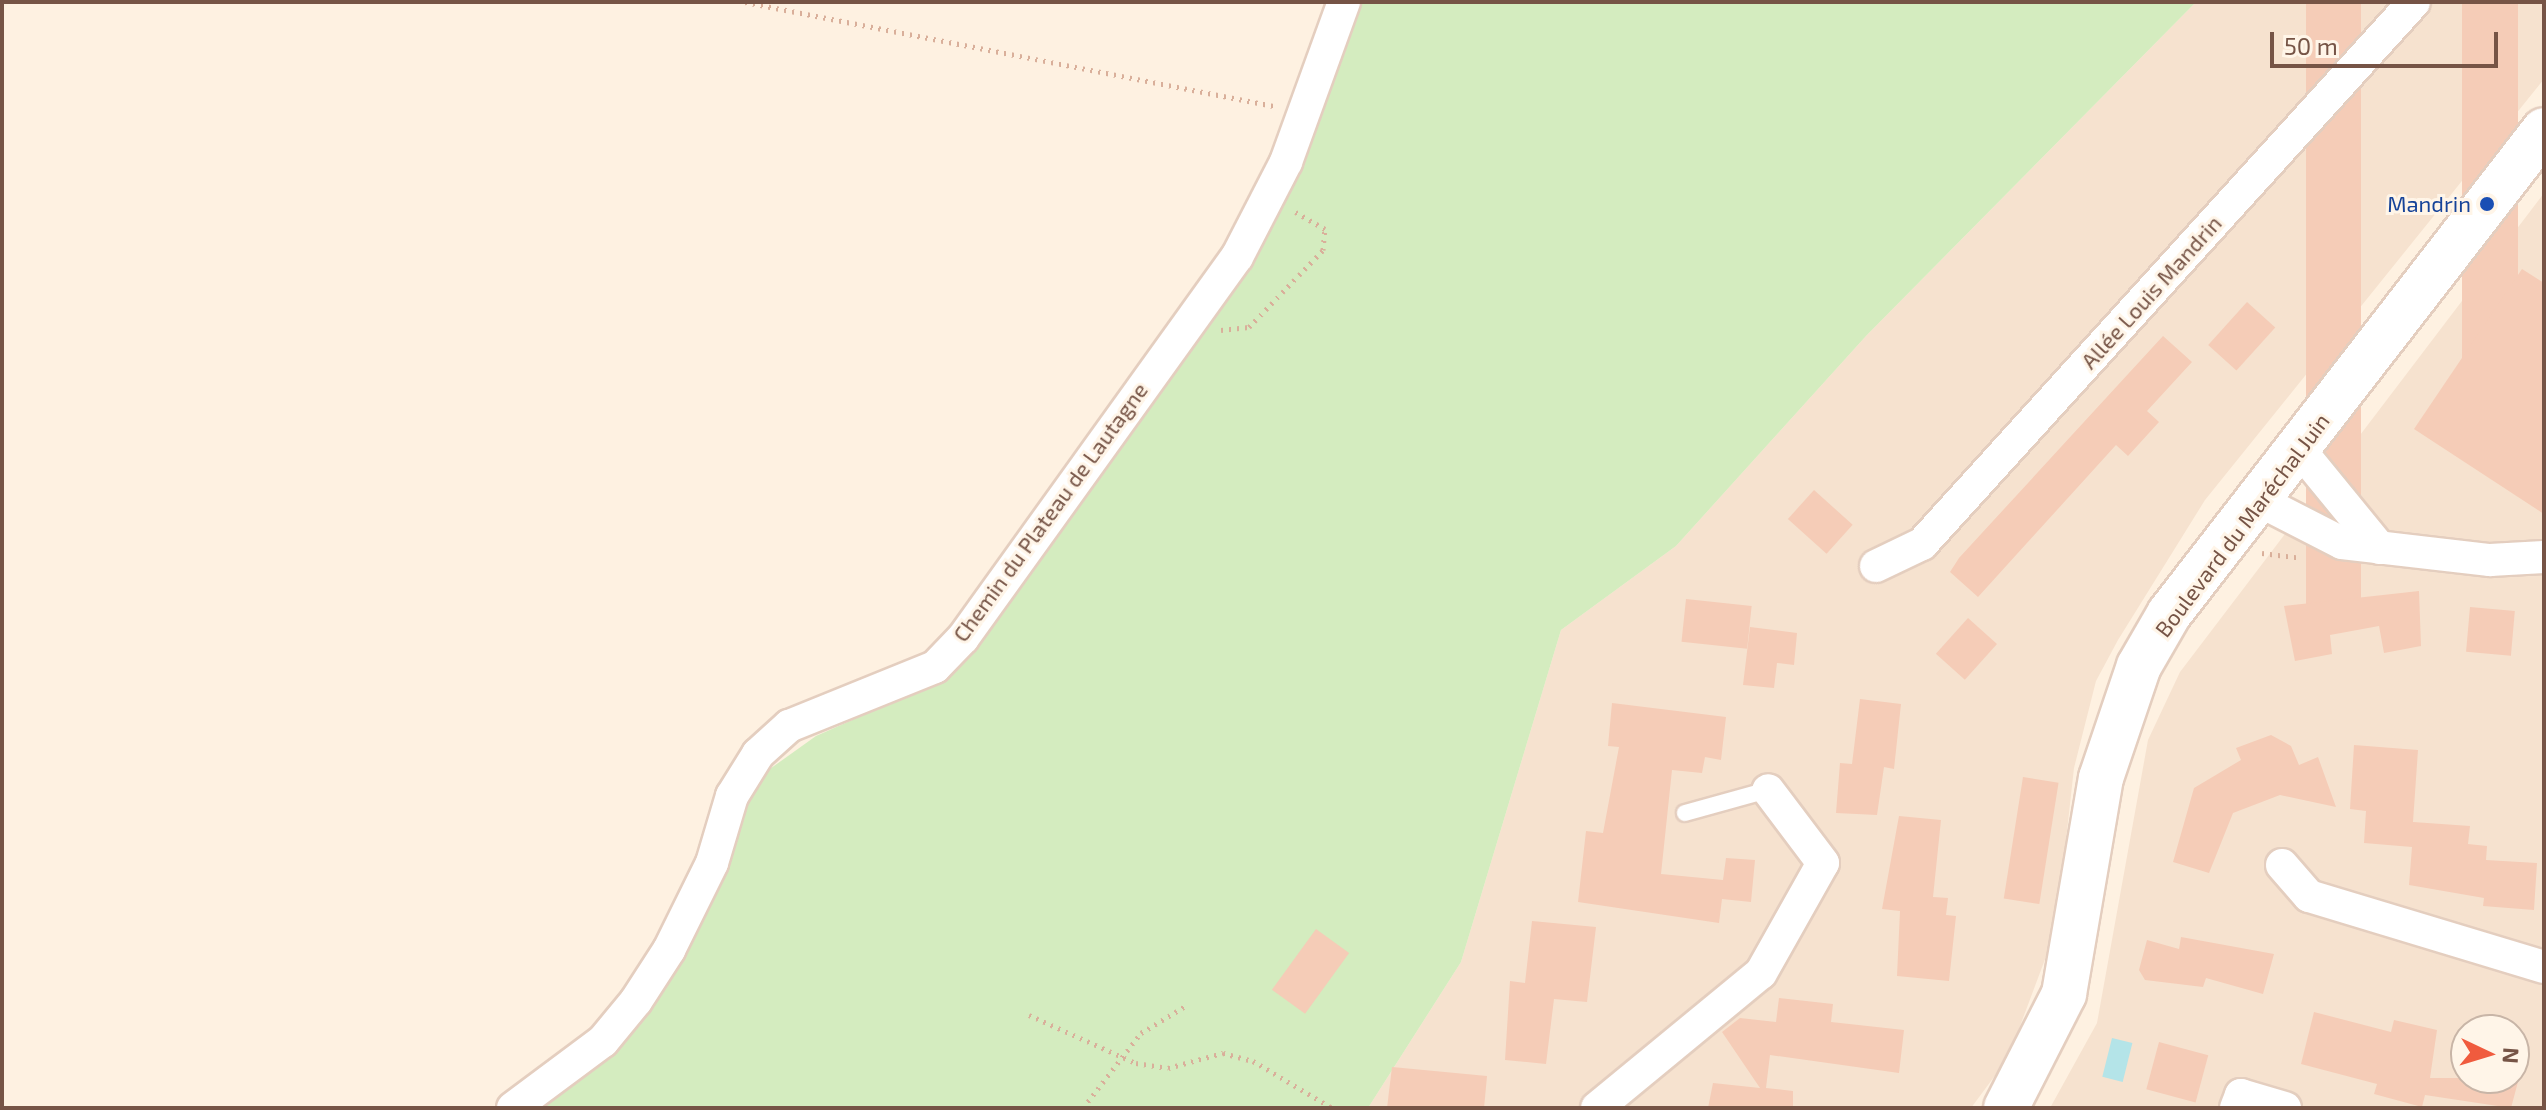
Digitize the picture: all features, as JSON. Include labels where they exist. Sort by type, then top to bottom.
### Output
[{"type":"main road","name":"Boulevard du Maréchal Juin","points":[[2006,1108],[2064,994],[2119,712],[2169,614],[2260,501],[2544,130]]},
{"type":"street","name":"Chemin du Plateau de Lautagne","points":[[513,1108],[603,1041],[636,1001],[669,950],[712,863],[732,796],[758,754],[789,726],[935,667],[1237,257],[1263,210],[1344,2]]},
{"type":"street","name":"Allée Louis Mandrin","points":[[1876,566],[1922,544],[2414,2]]},
{"type":"street","points":[[2299,449],[2380,548]]},
{"type":"street","points":[[2260,501],[2342,543],[2490,560],[2544,557]]},
{"type":"street","points":[[1597,1108],[1761,973],[1823,863],[1768,790]]},
{"type":"street","points":[[2282,865],[2309,896],[2544,967]]},
{"type":"street","points":[[2236,1108],[2241,1095],[2285,1108]]},
{"type":"lane","points":[[1685,813],[1768,790]]},
{"type":"path","points":[[745,2],[1303,112]]},
{"type":"path","points":[[1176,337],[1203,325],[1235,333],[1249,327],[1323,250],[1325,229],[1316,220],[1263,210]]},
{"type":"path","points":[[1083,1108],[1119,1056],[1187,1005]]},
{"type":"path","points":[[1029,1015],[1101,1041],[1119,1056],[1168,1068],[1223,1053],[1287,1075],[1332,1108]]},
{"type":"shaded area","points":[[2196,2],[2544,2],[2544,79],[2205,500],[2118,640],[2096,681],[2074,768],[2056,930],[2008,1058],[1971,1108],[1368,1108],[1461,962],[1561,630],[1676,546],[1866,336]]},
{"type":"shaded area","points":[[2544,193],[2544,1108],[2050,1108],[2097,1023],[2148,740],[2180,672]]},
{"type":"green space","points":[[1361,2],[2196,2],[1866,336],[1676,546],[1561,630],[1461,962],[1368,1108],[530,1108],[629,1031],[665,985],[753,781],[816,736],[909,695],[963,658],[1266,238],[1295,183],[1322,89]]},
{"type":"water","points":[[2112,1038],[2132,1043],[2123,1082],[2102,1077]]},
{"type":"building","points":[[2306,2],[2361,2],[2361,618],[2306,618]]},
{"type":"building","points":[[2462,2],[2518,2],[2518,358],[2462,358]]},
{"type":"building","points":[[2522,269],[2544,283],[2544,514],[2414,429]]},
{"type":"building","points":[[2247,302],[2275,327],[2236,371],[2208,345]]},
{"type":"building","points":[[2163,336],[2192,362],[2147,411],[2159,422],[2128,456],[2116,445],[1978,597],[1950,572],[1959,558]]},
{"type":"building","points":[[1814,490],[1853,525],[1827,554],[1788,519]]},
{"type":"building","points":[[2419,591],[2421,646],[2384,653],[2379,626],[2330,635],[2332,654],[2295,661],[2284,606]]},
{"type":"building","points":[[1686,599],[1752,606],[1747,649],[1682,642]]},
{"type":"building","points":[[2470,607],[2515,611],[2511,656],[2466,652]]},
{"type":"building","points":[[1968,618],[1997,644],[1965,680],[1936,654]]},
{"type":"building","points":[[1750,627],[1797,633],[1794,665],[1777,663],[1774,688],[1743,685]]},
{"type":"building","points":[[1860,699],[1901,704],[1894,769],[1884,767],[1877,815],[1836,813],[1840,763],[1852,764]]},
{"type":"building","points":[[1612,703],[1726,717],[1721,760],[1705,757],[1702,773],[1672,770],[1661,874],[1723,880],[1726,858],[1755,860],[1751,902],[1722,899],[1719,923],[1578,902],[1586,831],[1603,833],[1619,747],[1608,746]]},
{"type":"building","points":[[2271,735],[2291,746],[2299,765],[2318,757],[2336,807],[2280,795],[2233,813],[2209,873],[2173,862],[2194,788],[2241,760],[2236,748]]},
{"type":"building","points":[[2354,745],[2418,750],[2413,822],[2470,826],[2468,844],[2487,846],[2486,860],[2537,863],[2534,910],[2483,906],[2484,898],[2409,885],[2412,847],[2364,843],[2366,811],[2350,809]]},
{"type":"building","points":[[2023,777],[2059,783],[2039,904],[2004,898]]},
{"type":"building","points":[[1899,816],[1941,820],[1933,897],[1948,898],[1946,915],[1956,916],[1949,981],[1897,976],[1900,911],[1882,909]]},
{"type":"building","points":[[1532,921],[1596,927],[1587,1002],[1554,999],[1546,1064],[1505,1060],[1510,981],[1525,983]]},
{"type":"building","points":[[1316,929],[1349,953],[1305,1014],[1272,990]]},
{"type":"building","points":[[2181,937],[2274,954],[2263,994],[2206,978],[2203,987],[2145,980],[2139,970],[2147,940],[2179,949]]},
{"type":"building","points":[[1779,998],[1833,1004],[1831,1022],[1904,1030],[1899,1073],[1770,1055],[1766,1088],[1793,1091],[1793,1108],[1708,1108],[1713,1083],[1760,1088],[1722,1032],[1740,1018],[1776,1022]]},
{"type":"building","points":[[2314,1012],[2391,1032],[2394,1020],[2437,1030],[2430,1078],[2450,1078],[2450,1094],[2515,1094],[2511,1108],[2425,1095],[2422,1107],[2374,1094],[2377,1084],[2301,1064]]},
{"type":"building","points":[[2159,1042],[2208,1055],[2196,1103],[2146,1089]]},
{"type":"building","points":[[1392,1067],[1487,1076],[1484,1108],[1387,1108]]},
{"type":"place","name":"Mandrin","points":[[2487,204]]}]
